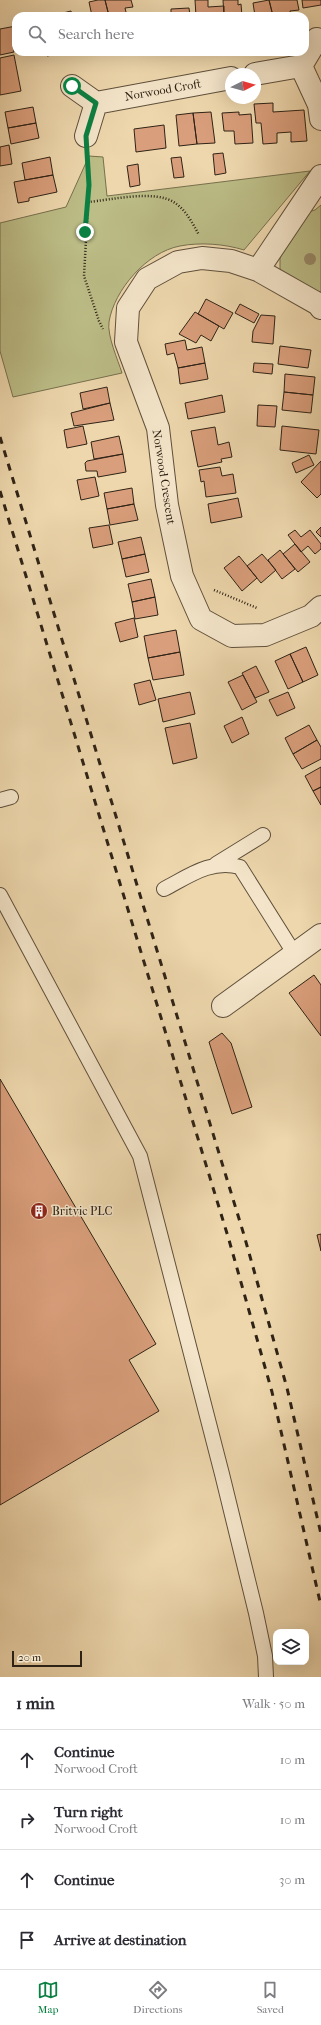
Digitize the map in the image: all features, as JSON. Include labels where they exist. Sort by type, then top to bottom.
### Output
[{"type":"street","points":[[309,52],[317,39]]},
{"type":"street","points":[[261,73],[301,66],[307,56]]},
{"type":"street","points":[[301,66],[320,105],[321,119]]},
{"type":"street","name":"Norwood Croft","points":[[96,103],[225,79]]},
{"type":"street","points":[[72,86],[96,103],[86,136]]},
{"type":"street","points":[[258,270],[321,176]]},
{"type":"street","name":"Norwood Crescent","points":[[321,308],[318,304],[258,270],[231,261],[202,258],[178,262],[147,279],[128,308],[126,342],[158,428],[167,505],[182,576],[201,619],[232,636],[265,635],[311,616],[321,607]]},
{"type":"street","points":[[223,1006],[294,953],[319,940]]},
{"type":"lane","points":[[164,888],[214,865],[263,836]]},
{"type":"lane","points":[[214,865],[228,864],[240,867],[294,953]]},
{"type":"lane","points":[[0,895],[140,1156],[250,1590],[265,1656],[266,1677]]},
{"type":"path","points":[[86,136],[89,185],[84,276],[98,321],[108,336],[126,342]]},
{"type":"path","points":[[88,202],[154,196],[166,198],[176,203],[185,213],[199,234],[204,249],[202,258]]},
{"type":"path","points":[[208,585],[214,590],[257,608]]},
{"type":"green space","points":[[89,156],[103,157],[107,196],[310,171],[244,250],[212,244],[180,246],[156,256],[144,264],[134,274],[118,297],[112,310],[109,322],[111,341],[122,373],[13,397],[0,351],[0,223],[66,207]]},
{"type":"green space","points":[[321,205],[321,292],[293,286],[280,270],[280,255],[305,213],[315,210]]},
{"type":"building","points":[[105,0],[108,12],[91,12],[89,2]]},
{"type":"building","points":[[105,0],[131,0],[133,7],[125,8],[126,12],[108,12]]},
{"type":"building","points":[[195,0],[208,0],[208,7],[224,6],[224,12],[196,12]]},
{"type":"building","points":[[223,0],[238,0],[238,5],[241,4],[242,12],[224,12]]},
{"type":"building","points":[[269,0],[297,0],[299,10],[290,12],[272,12]]},
{"type":"building","points":[[269,0],[272,12],[254,12],[253,3]]},
{"type":"building","points":[[302,0],[321,0],[321,5],[303,8]]},
{"type":"building","points":[[189,8],[190,12],[171,12],[171,9]]},
{"type":"building","points":[[12,27],[12,52],[0,55],[0,29]]},
{"type":"building","points":[[14,56],[21,91],[0,95],[0,58]]},
{"type":"building","points":[[273,103],[273,112],[304,110],[307,141],[291,142],[291,132],[277,133],[277,143],[263,144],[261,123],[256,123],[254,104]]},
{"type":"building","points":[[33,107],[36,123],[8,128],[5,112]]},
{"type":"building","points":[[211,112],[215,143],[197,144],[193,113]]},
{"type":"building","points":[[239,112],[239,115],[251,114],[253,143],[235,144],[234,131],[224,131],[222,113]]},
{"type":"building","points":[[193,113],[197,144],[179,146],[176,115]]},
{"type":"building","points":[[36,123],[39,138],[11,144],[8,128]]},
{"type":"building","points":[[164,125],[166,148],[136,152],[134,129]]},
{"type":"building","points":[[9,145],[12,164],[0,166],[0,147]]},
{"type":"building","points":[[223,153],[226,173],[215,175],[213,154]]},
{"type":"building","points":[[50,157],[53,175],[25,180],[22,163]]},
{"type":"building","points":[[181,157],[184,177],[174,178],[171,158]]},
{"type":"building","points":[[138,164],[140,185],[130,187],[127,166]]},
{"type":"building","points":[[53,175],[57,192],[29,198],[29,201],[18,203],[14,182]]},
{"type":"building","points":[[206,299],[233,313],[224,329],[198,314]]},
{"type":"building","points":[[240,304],[259,314],[254,323],[235,313]]},
{"type":"building","points":[[195,312],[219,326],[211,341],[201,335],[196,343],[179,334]]},
{"type":"building","points":[[261,315],[275,316],[273,344],[252,342],[253,331]]},
{"type":"building","points":[[185,340],[187,350],[202,347],[205,363],[178,368],[174,353],[167,355],[165,344]]},
{"type":"building","points":[[280,346],[311,350],[308,368],[278,364]]},
{"type":"building","points":[[205,363],[208,379],[180,384],[178,368]]},
{"type":"building","points":[[254,363],[273,364],[272,374],[253,372]]},
{"type":"building","points":[[285,374],[315,377],[313,395],[284,392]]},
{"type":"building","points":[[107,387],[110,403],[83,409],[80,393]]},
{"type":"building","points":[[284,392],[313,395],[311,413],[282,410]]},
{"type":"building","points":[[222,395],[225,412],[188,419],[185,403]]},
{"type":"building","points":[[110,403],[114,420],[74,426],[71,413]]},
{"type":"building","points":[[258,405],[277,406],[275,427],[257,426]]},
{"type":"building","points":[[83,426],[87,444],[67,448],[64,430]]},
{"type":"building","points":[[282,426],[319,430],[316,454],[280,450]]},
{"type":"building","points":[[215,427],[218,445],[229,442],[232,457],[221,459],[222,462],[198,467],[191,431]]},
{"type":"building","points":[[119,436],[123,454],[94,459],[91,442]]},
{"type":"building","points":[[123,454],[126,472],[98,477],[97,471],[86,471],[85,463],[87,461]]},
{"type":"building","points":[[309,455],[314,465],[296,473],[292,463]]},
{"type":"building","points":[[321,461],[321,494],[317,498],[301,482]]},
{"type":"building","points":[[220,467],[222,476],[233,474],[236,493],[206,497],[204,481],[201,482],[199,470]]},
{"type":"building","points":[[95,477],[99,496],[81,500],[77,480]]},
{"type":"building","points":[[132,488],[134,504],[107,509],[104,493]]},
{"type":"building","points":[[238,498],[242,517],[211,523],[208,504]]},
{"type":"building","points":[[134,504],[138,520],[110,525],[107,509]]},
{"type":"building","points":[[109,525],[113,544],[93,548],[89,528]]},
{"type":"building","points":[[321,527],[321,537],[316,532]]},
{"type":"building","points":[[295,530],[301,537],[310,530],[321,544],[321,549],[315,554],[308,546],[301,552],[288,535]]},
{"type":"building","points":[[141,537],[145,554],[122,559],[118,542]]},
{"type":"building","points":[[295,544],[310,562],[298,572],[283,554]]},
{"type":"building","points":[[280,550],[295,569],[282,579],[268,560]]},
{"type":"building","points":[[145,554],[149,572],[126,577],[122,559]]},
{"type":"building","points":[[262,554],[276,570],[261,583],[247,566]]},
{"type":"building","points":[[239,556],[257,578],[242,591],[224,568]]},
{"type":"building","points":[[151,579],[155,597],[132,602],[128,584]]},
{"type":"building","points":[[155,597],[158,615],[135,619],[132,602]]},
{"type":"building","points":[[134,618],[138,637],[120,642],[115,623]]},
{"type":"building","points":[[176,630],[180,652],[148,658],[144,636]]},
{"type":"building","points":[[306,647],[318,675],[303,682],[290,654]]},
{"type":"building","points":[[180,652],[184,675],[153,680],[148,658]]},
{"type":"building","points":[[290,654],[303,682],[288,689],[275,661]]},
{"type":"building","points":[[256,666],[269,692],[255,698],[242,673]]},
{"type":"building","points":[[243,675],[257,702],[242,710],[228,682]]},
{"type":"building","points":[[150,680],[156,700],[139,705],[134,684]]},
{"type":"building","points":[[190,692],[195,714],[163,722],[158,699]]},
{"type":"building","points":[[288,692],[295,708],[277,716],[269,700]]},
{"type":"building","points":[[242,717],[249,734],[232,743],[224,726]]},
{"type":"building","points":[[190,723],[197,758],[173,764],[165,728]]},
{"type":"building","points":[[309,725],[317,740],[293,754],[285,738]]},
{"type":"building","points":[[317,740],[321,747],[321,759],[302,769],[293,754]]},
{"type":"building","points":[[321,767],[321,787],[313,791],[305,776]]},
{"type":"building","points":[[321,787],[321,805],[313,791]]},
{"type":"building","points":[[314,975],[321,985],[321,1036],[289,993]]},
{"type":"building","points":[[222,1033],[231,1043],[252,1107],[232,1114],[209,1042]]},
{"type":"building","name":"Britvic PLC","points":[[0,1079],[156,1344],[129,1360],[159,1411],[0,1505]]},
{"type":"building","points":[[321,1234],[321,1251],[317,1235]]},
{"type":"railway","points":[[0,437],[244,1235],[287,1388],[321,1534]]},
{"type":"railway","points":[[0,491],[229,1240],[272,1392],[321,1606]]},
{"type":"place","name":"Britvic PLC","points":[[39,1211]]},
{"type":"route","points":[[72,86],[96,103],[86,136],[89,185],[85,232]]}]
